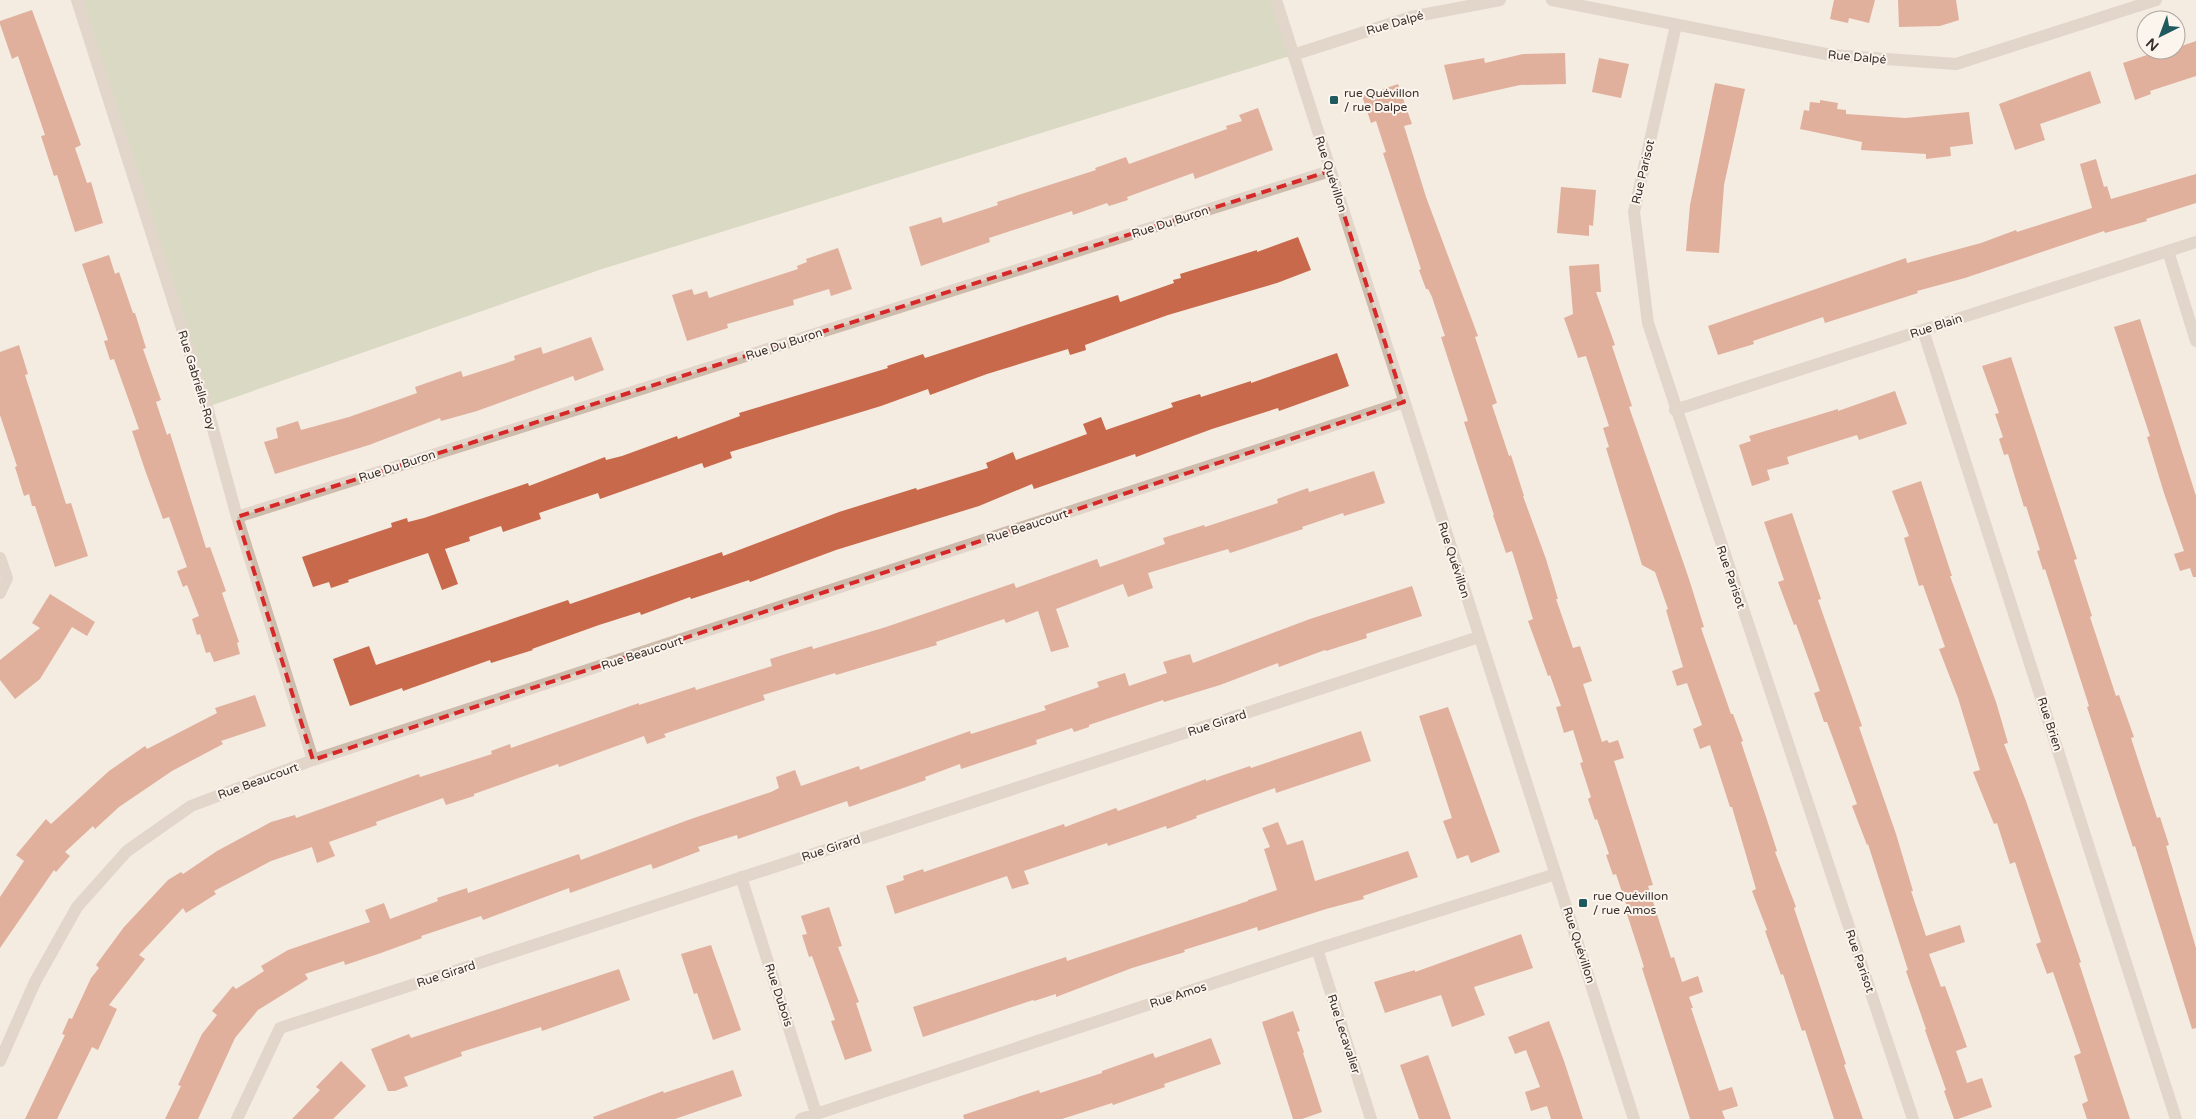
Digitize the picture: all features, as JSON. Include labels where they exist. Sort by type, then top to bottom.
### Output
[{"type":"street","name":"Rue Gabrielle-Roy","points":[[78,0],[207,407],[237,516],[313,760]]},
{"type":"street","name":"Rue Quévillon","points":[[1276,0],[1634,1119]]},
{"type":"street","name":"Rue Dalpé","points":[[1293,55],[1411,17],[1500,0]]},
{"type":"street","name":"Rue Dalpé","points":[[1552,0],[1831,55],[1956,64],[2156,0]]},
{"type":"street","name":"Rue Parisot","points":[[1676,25],[1634,212],[1648,323],[1675,410],[1913,1119]]},
{"type":"street","name":"Rue Du Buron","points":[[237,516],[1330,171]]},
{"type":"street","name":"Rue Blain","points":[[1675,410],[2196,242]]},
{"type":"street","points":[[2168,251],[2196,341]]},
{"type":"street","name":"Rue Brien","points":[[1923,330],[2176,1119]]},
{"type":"street","name":"Rue Beaucourt","points":[[0,1061],[35,982],[77,907],[128,851],[191,806],[313,760],[1404,402]]},
{"type":"street","points":[[0,558],[7,578],[0,593]]},
{"type":"street","name":"Rue Girard","points":[[237,1119],[280,1028],[1479,638]]},
{"type":"street","name":"Rue Amos","points":[[801,1119],[1317,949],[1556,874]]},
{"type":"street","name":"Rue Dubois","points":[[741,877],[816,1113]]},
{"type":"street","name":"Rue Lecavalier","points":[[1317,949],[1371,1119]]},
{"type":"highlighted area","points":[[1330,171],[1404,402],[313,760],[237,517]]},
{"type":"green space","points":[[77,0],[1276,0],[1293,55],[602,269],[207,407]]},
{"type":"building","points":[[1834,0],[1875,0],[1869,23],[1849,18],[1848,23],[1830,19]]},
{"type":"building","points":[[1898,0],[1956,0],[1959,20],[1940,26],[1899,27]]},
{"type":"building","points":[[32,10],[81,145],[75,148],[87,183],[91,182],[103,223],[75,232],[57,175],[54,176],[41,136],[45,135],[18,56],[12,59],[0,24],[0,21]]},
{"type":"building","points":[[2196,41],[2196,76],[2150,91],[2151,94],[2135,100],[2123,63],[2136,59],[2186,60],[2186,44]]},
{"type":"building","points":[[1565,53],[1566,84],[1520,85],[1453,100],[1444,65],[1484,58],[1485,63],[1523,54]]},
{"type":"building","points":[[1599,58],[1629,64],[1621,98],[1592,92]]},
{"type":"building","points":[[2090,71],[2101,103],[2040,124],[2045,140],[2015,150],[1999,104]]},
{"type":"building","points":[[1715,83],[1745,89],[1724,185],[1719,253],[1686,251],[1690,205]]},
{"type":"building","points":[[1398,84],[1412,124],[1404,126],[1426,197],[1478,336],[1475,337],[1497,403],[1492,405],[1546,559],[1558,599],[1556,599],[1573,648],[1580,646],[1592,681],[1583,684],[1602,742],[1607,740],[1609,743],[1618,740],[1624,758],[1614,761],[1653,885],[1648,886],[1671,958],[1674,957],[1682,982],[1698,976],[1703,992],[1689,997],[1693,1008],[1691,1008],[1719,1091],[1732,1087],[1738,1106],[1722,1111],[1725,1119],[1690,1119],[1642,968],[1644,967],[1627,914],[1629,913],[1616,874],[1613,875],[1606,855],[1609,854],[1588,799],[1591,797],[1580,763],[1583,762],[1573,730],[1564,733],[1556,707],[1561,706],[1528,621],[1533,619],[1512,551],[1506,553],[1493,515],[1464,422],[1468,421],[1441,337],[1445,336],[1432,297],[1428,289],[1426,289],[1419,270],[1421,269],[1383,153],[1386,152],[1376,121],[1371,123],[1362,96]]},
{"type":"building","points":[[1820,100],[1838,103],[1837,109],[1846,110],[1846,114],[1905,118],[1969,112],[1973,144],[1950,147],[1951,156],[1926,159],[1926,154],[1861,150],[1862,142],[1800,129],[1804,110],[1809,111],[1810,102],[1820,103]]},
{"type":"building","points":[[1258,108],[1273,150],[1195,179],[1193,173],[1127,197],[1128,200],[1109,206],[1107,203],[1073,215],[1072,211],[989,238],[990,242],[921,266],[909,227],[941,217],[943,223],[998,205],[997,202],[1096,170],[1095,168],[1126,157],[1129,164],[1227,129],[1226,126],[1242,121],[1239,115]]},
{"type":"building","points":[[2096,159],[2104,187],[2107,186],[2111,199],[2196,174],[2196,203],[2146,219],[2147,221],[2105,233],[2104,231],[1965,278],[1917,291],[1918,293],[1825,323],[1823,317],[1753,341],[1754,344],[1718,355],[1708,326],[1906,258],[1907,263],[1981,243],[2016,230],[2017,232],[2092,208],[2080,164]]},
{"type":"building","points":[[1561,187],[1596,190],[1593,226],[1589,225],[1589,236],[1557,233]]},
{"type":"building","points":[[1298,237],[1311,270],[1277,283],[1168,315],[1085,345],[1086,350],[1070,355],[1068,349],[987,374],[930,395],[928,389],[881,406],[730,452],[732,458],[704,468],[702,463],[600,499],[598,493],[539,513],[541,519],[503,532],[501,526],[469,537],[470,541],[445,549],[458,584],[442,590],[428,553],[348,580],[349,582],[331,588],[329,582],[313,587],[302,557],[392,527],[391,523],[407,518],[408,522],[424,518],[528,483],[529,486],[605,457],[606,460],[622,456],[677,436],[678,439],[740,416],[739,413],[888,368],[887,366],[923,354],[925,358],[1118,295],[1120,302],[1174,283],[1173,280],[1181,278],[1180,274],[1257,250],[1257,252]]},
{"type":"building","points":[[838,248],[852,289],[831,296],[829,289],[793,300],[794,305],[727,324],[728,328],[687,341],[672,295],[692,289],[694,295],[707,291],[709,298],[798,269],[797,266],[807,262],[806,259]]},
{"type":"building","points":[[109,255],[115,274],[119,272],[133,313],[135,313],[146,348],[143,349],[161,400],[156,402],[167,435],[170,433],[206,548],[210,547],[226,591],[222,593],[239,642],[237,643],[240,654],[214,662],[210,652],[206,653],[200,634],[197,635],[192,619],[199,616],[187,585],[183,587],[177,571],[187,567],[169,517],[163,519],[145,470],[132,431],[139,429],[114,359],[110,360],[104,341],[108,340],[82,264]]},
{"type":"building","points":[[1599,264],[1601,292],[1596,292],[1615,345],[1612,346],[1632,406],[1629,407],[1688,576],[1704,627],[1701,628],[1731,714],[1733,714],[1743,741],[1741,742],[1777,851],[1775,852],[1796,907],[1794,908],[1863,1119],[1834,1119],[1805,1030],[1802,1031],[1783,974],[1781,975],[1765,931],[1767,930],[1752,891],[1756,889],[1732,807],[1730,807],[1710,745],[1700,749],[1693,729],[1702,725],[1687,683],[1677,686],[1672,671],[1683,667],[1666,610],[1668,609],[1655,572],[1642,565],[1606,448],[1609,447],[1603,428],[1609,426],[1586,356],[1578,358],[1564,318],[1573,314],[1569,266]]},
{"type":"building","points":[[2140,319],[2196,496],[2196,577],[2193,577],[2190,568],[2180,571],[2174,554],[2184,551],[2147,437],[2150,436],[2114,327]]},
{"type":"building","points":[[591,337],[604,370],[575,381],[573,376],[477,411],[441,421],[440,418],[369,445],[275,474],[264,442],[278,438],[276,428],[298,421],[301,430],[349,417],[417,393],[415,387],[461,371],[463,377],[515,360],[514,356],[541,347],[543,354]]},
{"type":"building","points":[[19,345],[28,374],[25,375],[66,504],[71,503],[88,556],[55,567],[35,506],[32,506],[29,494],[24,496],[15,467],[17,466],[0,415],[0,352]]},
{"type":"building","points":[[1337,353],[1349,386],[1279,411],[1278,408],[1212,429],[1136,457],[1135,454],[1034,489],[1032,484],[979,506],[836,550],[750,582],[749,580],[691,599],[690,597],[641,615],[640,612],[533,650],[491,663],[490,660],[403,691],[402,688],[350,706],[333,659],[369,646],[376,665],[568,600],[570,604],[722,552],[723,556],[839,512],[988,468],[986,463],[1013,452],[1016,460],[1087,434],[1083,424],[1101,417],[1106,430],[1173,407],[1171,403],[1200,394],[1201,397],[1251,381],[1251,383]]},
{"type":"building","points":[[2011,357],[2077,559],[2074,560],[2092,616],[2090,617],[2116,696],[2119,695],[2134,737],[2131,738],[2157,818],[2160,817],[2169,845],[2166,846],[2196,948],[2196,1028],[2192,1029],[2135,846],[2133,847],[2087,707],[2089,706],[2045,569],[2043,570],[2037,551],[2040,550],[2026,506],[2024,507],[2008,454],[2004,455],[1999,439],[2003,437],[1995,414],[1999,413],[1982,366]]},
{"type":"building","points":[[1895,391],[1907,424],[1859,440],[1857,435],[1787,457],[1789,464],[1767,470],[1770,480],[1752,486],[1739,445],[1751,441],[1749,436],[1838,409],[1838,411]]},
{"type":"building","points":[[1374,471],[1385,503],[1344,516],[1343,513],[1302,527],[1303,529],[1230,553],[1228,549],[1148,573],[1153,588],[1128,597],[1123,584],[1056,609],[1069,647],[1051,652],[1038,611],[1006,623],[1004,619],[936,642],[937,645],[763,695],[765,700],[664,734],[666,737],[647,744],[644,736],[559,767],[558,764],[446,805],[443,798],[376,822],[377,825],[329,842],[335,856],[317,863],[312,847],[271,861],[214,891],[216,894],[186,913],[183,908],[139,955],[145,959],[109,1005],[117,1009],[98,1050],[92,1047],[57,1119],[25,1119],[65,1035],[62,1034],[69,1018],[72,1019],[91,978],[99,968],[96,965],[124,927],[168,880],[181,872],[183,874],[217,851],[271,822],[295,815],[296,818],[419,774],[420,777],[492,754],[491,751],[510,744],[511,748],[639,703],[639,705],[695,687],[696,690],[772,666],[770,659],[812,646],[813,649],[886,627],[1014,583],[1016,588],[1097,559],[1100,567],[1165,544],[1163,538],[1204,525],[1205,527],[1278,503],[1277,499],[1308,488],[1309,492]]},
{"type":"building","points":[[1921,481],[1952,576],[1950,576],[1996,702],[2008,743],[2004,744],[2026,801],[2081,962],[2079,963],[2130,1119],[2087,1119],[2082,1104],[2088,1101],[2074,1056],[2081,1053],[2053,972],[2047,974],[2036,944],[2041,942],[2015,862],[2010,864],[1997,823],[1994,824],[1973,772],[1980,770],[1958,698],[1939,649],[1945,647],[1923,585],[1919,586],[1904,538],[1909,536],[1892,491]]},
{"type":"building","points":[[1792,513],[1821,599],[1818,600],[1862,726],[1859,727],[1896,834],[1913,891],[1911,891],[1926,936],[1960,925],[1965,942],[1929,954],[1941,987],[1945,986],[1967,1047],[1956,1051],[1967,1083],[1982,1078],[1992,1107],[1958,1119],[1954,1119],[1944,1091],[1946,1090],[1906,971],[1908,970],[1868,844],[1852,806],[1857,804],[1827,722],[1824,722],[1814,693],[1820,691],[1796,624],[1794,625],[1778,582],[1784,580],[1764,522]]},
{"type":"building","points":[[1412,586],[1422,616],[1366,634],[1367,638],[1325,650],[1279,667],[1278,663],[1220,685],[1164,702],[1163,700],[1089,725],[1089,727],[1074,732],[1072,728],[1036,740],[1037,744],[961,769],[960,764],[925,777],[926,780],[849,807],[847,801],[738,839],[737,835],[698,847],[700,851],[653,869],[651,864],[570,893],[569,888],[483,920],[481,916],[421,936],[422,938],[345,965],[344,961],[305,974],[308,979],[258,1010],[235,1038],[198,1119],[165,1119],[181,1086],[178,1085],[202,1034],[217,1015],[212,1011],[233,986],[236,989],[264,971],[261,966],[288,950],[370,922],[365,910],[384,903],[390,919],[438,901],[437,898],[467,888],[468,893],[579,854],[581,860],[688,820],[771,792],[779,788],[776,777],[795,770],[801,786],[859,766],[860,770],[970,731],[971,734],[1046,710],[1044,706],[1099,687],[1097,682],[1125,673],[1129,686],[1167,673],[1163,662],[1190,654],[1193,663],[1310,619]]},
{"type":"building","points":[[50,594],[95,622],[87,636],[72,627],[40,679],[15,699],[0,680],[0,660],[40,628],[32,623]]},
{"type":"building","points":[[255,695],[266,726],[221,741],[223,744],[172,771],[119,807],[95,829],[93,826],[65,852],[70,856],[56,872],[54,870],[0,948],[0,897],[24,861],[16,855],[46,819],[51,824],[109,771],[145,746],[147,749],[217,713],[215,708]]},
{"type":"building","points":[[1448,707],[1500,852],[1471,863],[1468,855],[1457,859],[1443,821],[1452,818],[1419,716]]},
{"type":"building","points":[[1361,731],[1371,761],[1276,793],[1275,788],[1196,816],[1197,818],[1167,829],[1166,826],[1108,846],[1107,843],[1024,871],[1029,884],[1012,889],[1007,876],[895,914],[886,886],[904,880],[903,876],[923,869],[924,872],[1064,824],[1065,827],[1116,808],[1118,811],[1206,779],[1206,781],[1250,766],[1251,768]]},
{"type":"building","points":[[1278,822],[1287,845],[1303,840],[1315,881],[1408,851],[1418,877],[1363,896],[1364,899],[1258,931],[1257,927],[1132,968],[1056,997],[1056,994],[1033,1000],[923,1037],[913,1007],[1066,957],[1067,961],[1277,890],[1264,849],[1270,847],[1262,828]]},
{"type":"building","points":[[829,907],[842,946],[838,947],[859,1002],[856,1003],[872,1051],[845,1060],[831,1021],[835,1020],[812,956],[809,957],[802,935],[807,934],[801,916]]},
{"type":"building","points":[[1521,934],[1533,968],[1474,987],[1485,1015],[1452,1027],[1441,995],[1385,1013],[1374,982],[1415,970],[1415,972]]},
{"type":"building","points":[[711,945],[741,1030],[713,1040],[697,993],[694,994],[681,954]]},
{"type":"building","points":[[619,969],[630,1000],[542,1031],[541,1027],[461,1052],[462,1056],[404,1077],[408,1086],[395,1091],[388,1091],[371,1049],[409,1034],[411,1038]]},
{"type":"building","points":[[1293,1011],[1300,1031],[1297,1032],[1303,1053],[1322,1112],[1302,1119],[1293,1119],[1262,1022]]},
{"type":"building","points":[[1549,1021],[1583,1119],[1551,1119],[1547,1106],[1531,1111],[1525,1092],[1540,1087],[1526,1050],[1515,1054],[1508,1037]]},
{"type":"building","points":[[1211,1038],[1221,1064],[1164,1084],[1165,1087],[1113,1105],[1112,1103],[1062,1119],[964,1119],[963,1115],[1039,1090],[1040,1093],[1102,1073],[1102,1071],[1153,1053],[1155,1058]]},
{"type":"building","points":[[1428,1055],[1451,1119],[1419,1119],[1400,1065]]},
{"type":"building","points":[[341,1061],[366,1086],[333,1119],[292,1119],[320,1090],[316,1087]]},
{"type":"building","points":[[733,1070],[742,1096],[675,1119],[594,1119],[593,1117],[663,1091],[664,1093]]},
{"type":"place","name":"rue Quévillon / rue Dalpe","points":[[1334,100]]},
{"type":"place","name":"rue Quévillon / rue Amos","points":[[1583,903]]}]
